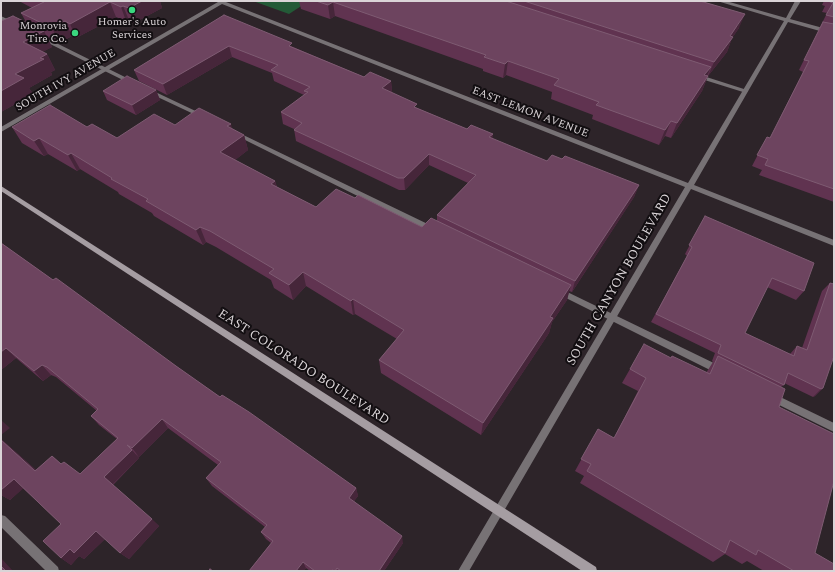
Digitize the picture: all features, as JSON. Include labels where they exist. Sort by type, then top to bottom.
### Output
[{"type":"street","name":"SOUTH IVY AVENUE","points":[[1,130],[222,1]]},
{"type":"street","name":"EAST LEMON AVENUE","points":[[222,1],[834,242]]},
{"type":"street","points":[[720,1],[834,33]]},
{"type":"street","name":"SOUTH CANYON BOULEVARD","points":[[463,571],[798,1]]},
{"type":"street","points":[[1,18],[18,26]]},
{"type":"street","points":[[32,33],[213,122]]},
{"type":"street","points":[[693,74],[745,91]]},
{"type":"street","points":[[227,129],[441,233]]},
{"type":"street","name":"EAST COLORADO BOULEVARD","points":[[1,188],[592,571]]},
{"type":"street","points":[[555,289],[727,374]]},
{"type":"street","points":[[762,392],[834,428]]},
{"type":"street","points":[[1,520],[54,571]]},
{"type":"green space","points":[[253,1],[309,1],[289,14]]},
{"type":"building","points":[[42,1],[142,1],[129,8],[123,6],[121,7],[110,2],[70,24],[65,21],[52,28],[21,13],[44,2]]},
{"type":"building","points":[[316,1],[506,1],[711,67],[704,75],[708,76],[677,123],[671,121],[665,130],[596,105],[599,102],[554,85],[559,79],[508,61],[505,64],[484,57],[486,55],[333,2],[328,5]]},
{"type":"building","points":[[524,1],[700,1],[745,14],[730,36],[733,37],[714,62]]},
{"type":"building","points":[[828,1],[834,1],[834,17],[826,15],[833,3]]},
{"type":"building","points":[[224,15],[292,43],[289,46],[364,77],[370,72],[391,81],[382,88],[417,104],[414,107],[467,129],[471,125],[493,134],[489,137],[547,161],[552,155],[562,159],[565,156],[639,185],[575,281],[437,215],[476,175],[429,154],[404,178],[398,178],[294,130],[302,123],[281,112],[308,92],[304,91],[310,87],[271,70],[278,65],[229,46],[163,84],[134,70]]},
{"type":"building","points":[[13,16],[44,31],[23,42],[47,54],[40,58],[44,59],[15,74],[24,78],[1,91],[1,21]]},
{"type":"building","points":[[823,22],[834,24],[834,189],[765,165],[768,159],[757,155],[767,137],[770,138],[809,61],[804,60]]},
{"type":"building","points":[[127,76],[156,90],[132,105],[103,91]]},
{"type":"building","points":[[50,105],[87,127],[92,124],[117,138],[154,114],[175,125],[199,108],[231,124],[227,126],[244,135],[220,152],[275,181],[271,184],[316,207],[336,189],[355,198],[358,195],[422,227],[431,218],[571,285],[550,317],[553,318],[483,423],[379,360],[404,330],[353,299],[351,301],[303,272],[289,285],[269,273],[274,269],[210,231],[200,227],[196,230],[146,201],[148,199],[111,179],[112,178],[71,153],[68,155],[39,138],[34,141],[12,127]]},
{"type":"building","points":[[705,216],[814,263],[804,291],[772,278],[745,333],[794,356],[797,346],[807,350],[830,283],[834,284],[834,356],[823,388],[821,389],[788,373],[784,385],[718,353],[721,345],[656,314],[692,247],[689,245]]},
{"type":"building","points":[[1,243],[53,280],[56,278],[220,397],[222,395],[249,412],[356,488],[349,498],[402,536],[379,571],[341,571],[337,568],[335,571],[315,571],[303,562],[296,571],[249,571],[273,541],[261,532],[267,525],[206,478],[221,462],[162,419],[132,448],[127,445],[132,450],[104,477],[152,519],[120,553],[96,531],[74,553],[70,549],[61,558],[43,541],[61,524],[14,479],[1,490],[1,440],[35,471],[52,456],[61,464],[64,462],[80,474],[118,438],[91,416],[98,409],[47,367],[42,365],[34,371],[6,348],[1,352]]},
{"type":"building","points":[[644,344],[671,358],[672,356],[710,374],[718,356],[785,389],[779,407],[834,434],[834,481],[815,553],[834,564],[834,571],[794,571],[758,550],[756,555],[730,540],[725,553],[587,471],[591,464],[581,459],[598,429],[614,438],[646,378],[630,369]]},
{"type":"building","points":[[1,566],[6,571],[1,571]]},
{"type":"place","name":"Homer's Auto Services","points":[[132,10]]},
{"type":"place","name":"Monrovia Tire Co.","points":[[75,33]]}]
